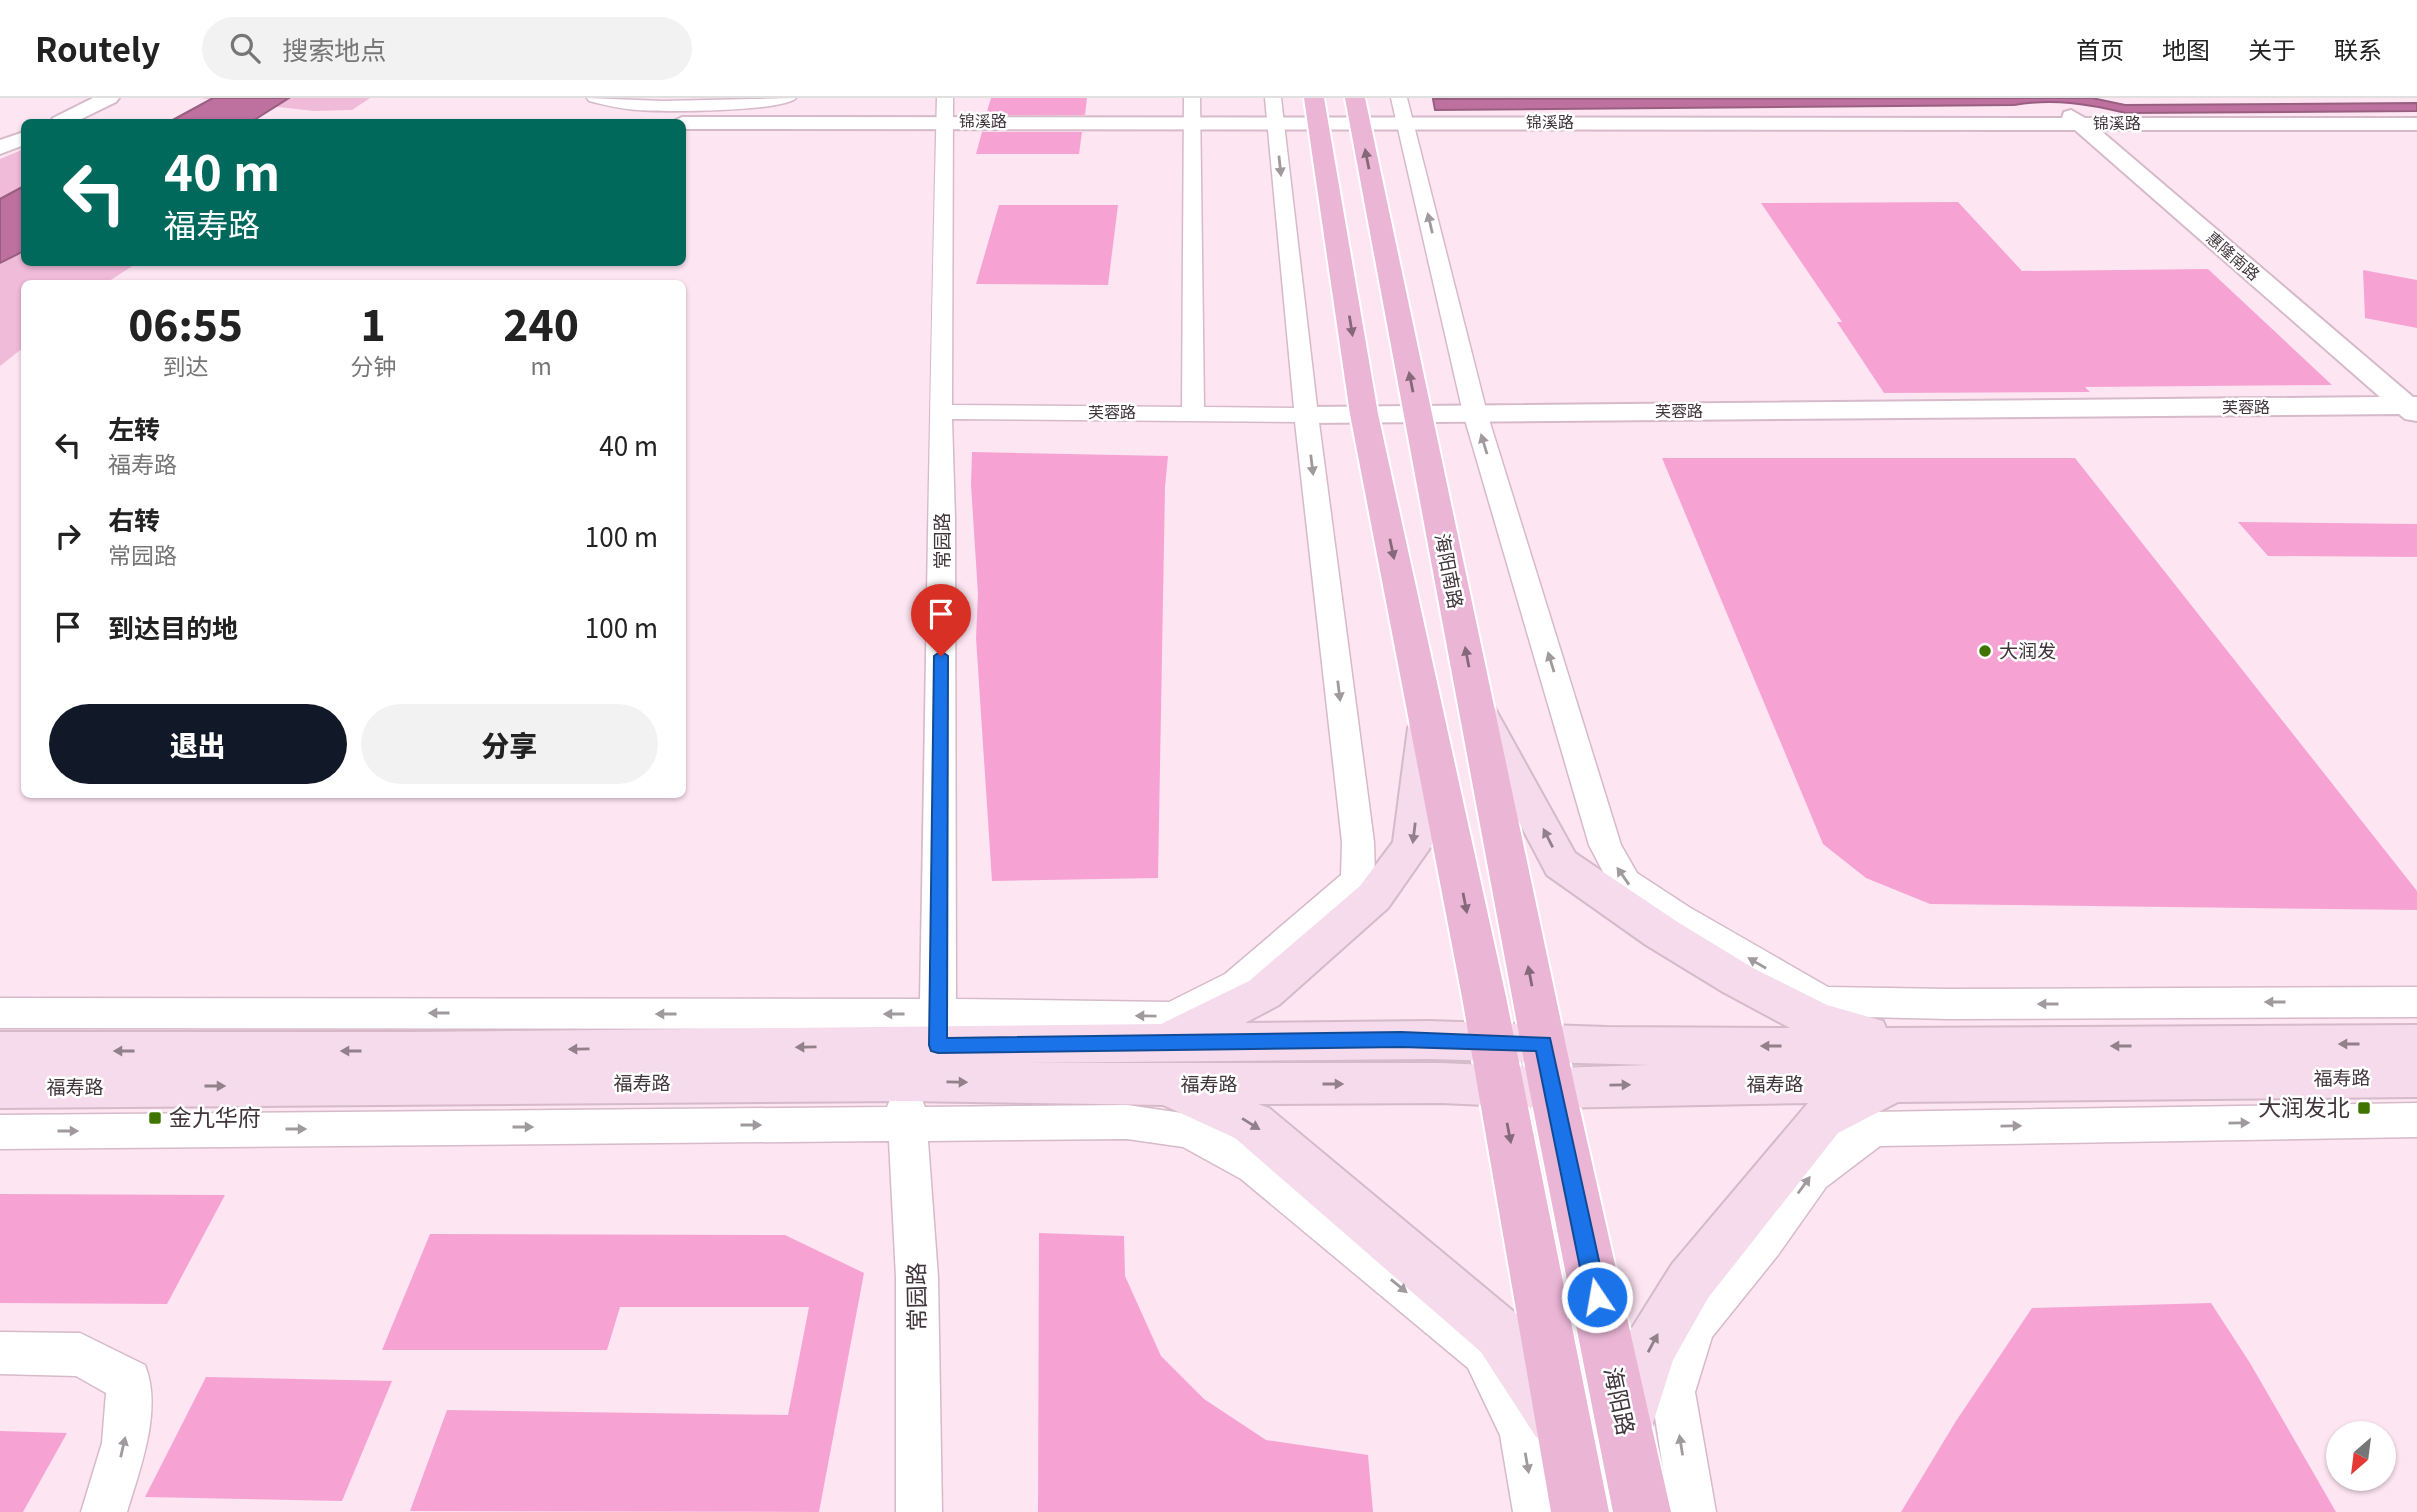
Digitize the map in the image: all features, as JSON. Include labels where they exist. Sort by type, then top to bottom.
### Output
[{"type":"main road","points":[[1314,98],[1364,414],[1497,1063],[1580,1512]]},
{"type":"main road","name":"海阳南路","points":[[1357,110],[1548,1066]]},
{"type":"main road","points":[[1477,708],[1561,864],[1661,933],[1738,980],[1905,1065]]},
{"type":"main road","points":[[1427,716],[1412,845],[1374,897],[1264,993],[1168,1063],[1252,1123],[1500,1334],[1566,1435]]},
{"type":"main road","name":"福寿路","points":[[0,1051],[412,1051],[938,1030],[1168,1063],[1497,1063],[1548,1066],[1613,1085],[1905,1065],[2417,1044]]},
{"type":"main road","name":"福寿路","points":[[0,1088],[906,1103],[1168,1063]]},
{"type":"main road","points":[[1625,1432],[1649,1350],[1690,1281],[1821,1119],[1905,1065]]},
{"type":"main road","name":"福寿路","points":[[1905,1065],[2417,1077]]},
{"type":"main road","name":"海阳路","points":[[1548,1066],[1642,1512]]},
{"type":"street","points":[[66,119],[109,98]]},
{"type":"street","points":[[594,98],[653,105],[762,102],[788,98]]},
{"type":"street","points":[[1192,98],[1193,413]]},
{"type":"street","name":"惠隆南路","points":[[2056,104],[2414,408]]},
{"type":"street","name":"锦溪路","points":[[686,123],[945,109],[1193,121],[1274,110],[1319,122],[1357,110],[1403,110],[2079,123],[2417,124]]},
{"type":"street","name":"常园路","points":[[938,1030],[942,518],[940,412],[945,109]]},
{"type":"street","points":[[0,1013],[938,1030],[1173,1017],[1238,984],[1358,880],[1358,842],[1306,415],[1274,110]]},
{"type":"street","points":[[1403,110],[1475,413],[1605,845],[1625,882],[1677,916],[1824,1001],[1948,1004],[2417,1002]]},
{"type":"street","points":[[0,124],[21,125]]},
{"type":"street","points":[[0,149],[21,139]]},
{"type":"street","name":"芙蓉路","points":[[940,412],[1306,415],[2414,408]]},
{"type":"street","points":[[0,1132],[906,1103],[1127,1122],[1189,1131],[1255,1167],[1483,1353],[1522,1432],[1536,1512]]},
{"type":"street","name":"常园路","points":[[906,1103],[917,1277],[919,1512]]},
{"type":"street","points":[[1693,1512],[1672,1392],[1694,1326],[1764,1241],[1812,1174],[1873,1129],[2417,1119]]},
{"type":"street","points":[[0,1353],[80,1354],[129,1381],[125,1443],[104,1512]]},
{"type":"shaded area","points":[[200,98],[370,98],[352,110],[314,111]]},
{"type":"shaded area","points":[[213,98],[289,98],[256,119],[174,119]]},
{"type":"shaded area","points":[[2092,98],[2125,105],[2417,103],[2417,111],[2126,113],[2057,102],[2014,105],[1435,110],[1433,99]]},
{"type":"shaded area","points":[[21,150],[21,266],[132,266],[111,280],[21,280],[21,349],[0,366],[0,159]]},
{"type":"shaded area","points":[[21,188],[21,252],[0,263],[0,199]]},
{"type":"building","points":[[991,98],[1087,98],[1085,115],[986,115]]},
{"type":"building","points":[[982,132],[1082,132],[1079,154],[976,154]]},
{"type":"building","points":[[1958,202],[2022,271],[2208,269],[2332,385],[2085,387],[2090,392],[1884,393],[1837,322],[1842,322],[1761,203]]},
{"type":"building","points":[[999,205],[1118,205],[1108,285],[976,284]]},
{"type":"building","points":[[2363,270],[2417,280],[2417,328],[2365,318]]},
{"type":"building","points":[[972,452],[1168,456],[1165,487],[1158,878],[992,881],[976,638],[978,594],[971,485]]},
{"type":"building","name":"大润发","points":[[1662,458],[2075,458],[2417,891],[2417,910],[1930,904],[1866,878],[1823,844]]},
{"type":"building","points":[[2238,522],[2417,524],[2417,557],[2268,556]]},
{"type":"building","points":[[0,1194],[225,1195],[167,1304],[0,1303]]},
{"type":"building","points":[[1039,1233],[1124,1236],[1125,1276],[1161,1356],[1204,1399],[1266,1440],[1368,1455],[1373,1512],[1038,1512]]},
{"type":"building","points":[[430,1234],[785,1235],[864,1273],[819,1512],[410,1511],[447,1410],[788,1415],[809,1307],[620,1307],[607,1350],[382,1350]]},
{"type":"building","points":[[2211,1303],[2250,1363],[2336,1512],[1901,1512],[1956,1421],[2032,1308]]},
{"type":"building","points":[[206,1377],[392,1381],[342,1501],[145,1497]]},
{"type":"building","points":[[0,1431],[67,1433],[23,1512],[0,1512]]},
{"type":"place","name":"大润发","points":[[1985,651]]},
{"type":"place","name":"大润发北","points":[[2364,1108]]},
{"type":"place","name":"金九华府","points":[[155,1118]]},
{"type":"route","points":[[941,656],[938,1045],[1401,1040],[1544,1043],[1597,1297]]}]
